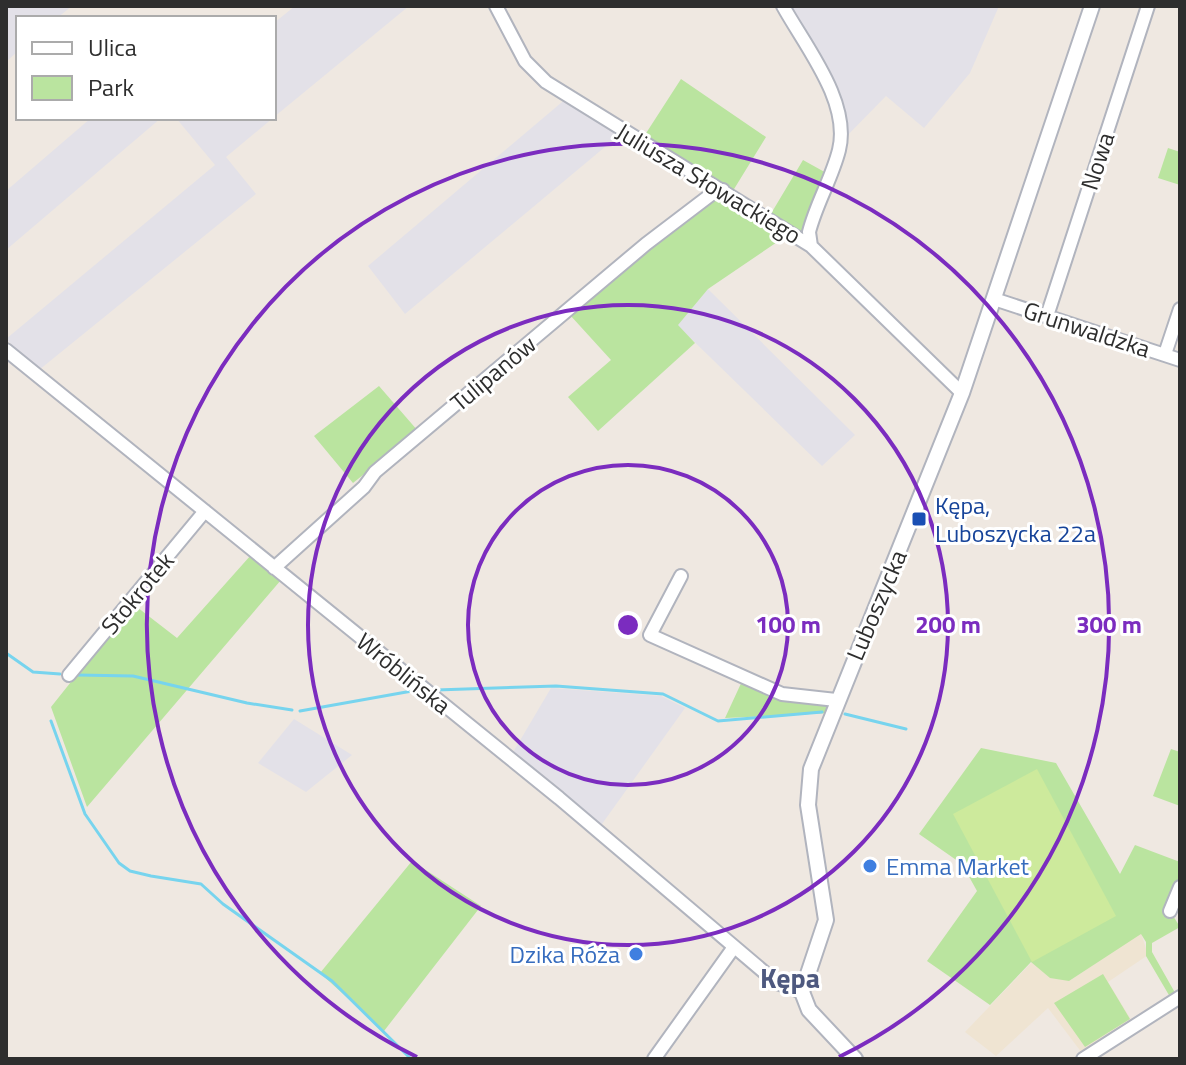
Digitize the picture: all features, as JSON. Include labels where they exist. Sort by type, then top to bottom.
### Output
[{"type":"street","name":"Juliusza Słowackiego","points":[[496,6],[525,61],[546,82],[811,246],[962,393]]},
{"type":"street","points":[[783,6],[833,99],[840,125],[838,153],[809,232],[811,246]]},
{"type":"street","name":"Luboszycka","points":[[802,992],[826,920],[808,791],[817,747],[962,393],[1092,6]]},
{"type":"street","name":"Nowa","points":[[1047,316],[1148,6]]},
{"type":"street","name":"Tulipanów","points":[[274,568],[364,487],[375,472],[610,274],[713,193],[723,190]]},
{"type":"street","name":"Grunwaldzka","points":[[994,299],[1180,360]]},
{"type":"street","points":[[1165,354],[1180,309]]},
{"type":"street","name":"Wróblińska","points":[[6,350],[559,798],[777,983],[802,992]]},
{"type":"street","name":"Stokrotek","points":[[69,675],[205,511]]},
{"type":"street","points":[[681,576],[650,635],[782,694],[836,700]]},
{"type":"street","points":[[1170,911],[1180,887]]},
{"type":"street","points":[[654,1059],[734,947]]},
{"type":"street","points":[[802,992],[809,1010],[855,1059]]},
{"type":"street","points":[[1083,1059],[1180,997]]},
{"type":"shaded area","points":[[6,6],[72,6],[60,16],[16,16],[16,53],[6,62]]},
{"type":"shaded area","points":[[295,6],[409,6],[276,115],[276,21]]},
{"type":"shaded area","points":[[783,6],[999,6],[970,73],[924,128],[886,96],[840,143],[838,114]]},
{"type":"shaded area","points":[[568,97],[624,131],[405,314],[368,266]]},
{"type":"shaded area","points":[[89,120],[159,120],[6,250],[6,191]]},
{"type":"shaded area","points":[[178,120],[271,120],[226,157],[256,194],[39,370],[6,339],[215,165]]},
{"type":"shaded area","points":[[708,289],[855,435],[822,466],[677,325]]},
{"type":"shaded area","points":[[551,688],[661,696],[685,708],[597,831],[512,754]]},
{"type":"shaded area","points":[[294,719],[352,755],[306,792],[258,763]]},
{"type":"shaded area","points":[[1141,933],[1148,955],[1108,982],[1135,1026],[1085,1057],[1048,1008],[996,1056],[965,1032],[1032,962],[1069,981]]},
{"type":"green space","points":[[681,79],[766,137],[731,194],[769,217],[803,160],[830,175],[809,238],[792,232],[708,289],[678,325],[695,343],[598,431],[568,397],[611,360],[570,315],[713,193],[641,141]]},
{"type":"green space","points":[[1168,148],[1180,152],[1180,185],[1158,178]]},
{"type":"green space","points":[[379,386],[418,431],[353,483],[314,436]]},
{"type":"green space","points":[[251,555],[281,580],[87,807],[51,707],[133,604],[177,638]]},
{"type":"green space","points":[[744,677],[782,694],[836,700],[831,713],[725,718]]},
{"type":"green space","points":[[981,748],[1056,763],[1120,874],[1135,845],[1180,862],[1180,887],[1170,911],[1180,927],[1152,943],[1152,952],[1178,998],[1173,1002],[1146,956],[1146,942],[1141,934],[1069,981],[1050,978],[1031,962],[990,1005],[927,961],[977,891],[962,864],[919,834]]},
{"type":"green space","points":[[1171,749],[1180,752],[1180,806],[1153,796]]},
{"type":"green space","points":[[1037,769],[1116,916],[1032,962],[953,814]]},
{"type":"green space","points":[[412,861],[481,906],[384,1031],[320,973]]},
{"type":"green space","points":[[1103,974],[1130,1019],[1085,1047],[1054,1003]]},
{"type":"waterway","points":[[6,653],[33,672],[60,674]]},
{"type":"waterway","points":[[77,675],[133,676],[247,703],[292,710]]},
{"type":"waterway","points":[[436,690],[556,686],[663,694],[718,721],[822,712]]},
{"type":"waterway","points":[[300,711],[412,691]]},
{"type":"waterway","points":[[845,714],[906,729]]},
{"type":"waterway","points":[[51,721],[85,814],[119,863],[130,871],[201,884],[223,904],[332,981],[411,1059]]},
{"type":"place","name":"Kępa, Luboszycka 22a","points":[[919,519]]},
{"type":"place","name":"Emma Market","points":[[870,866]]},
{"type":"place","name":"Dzika Róża","points":[[636,954]]},
{"type":"district","name":"Kępa","points":[[790,977]]}]
